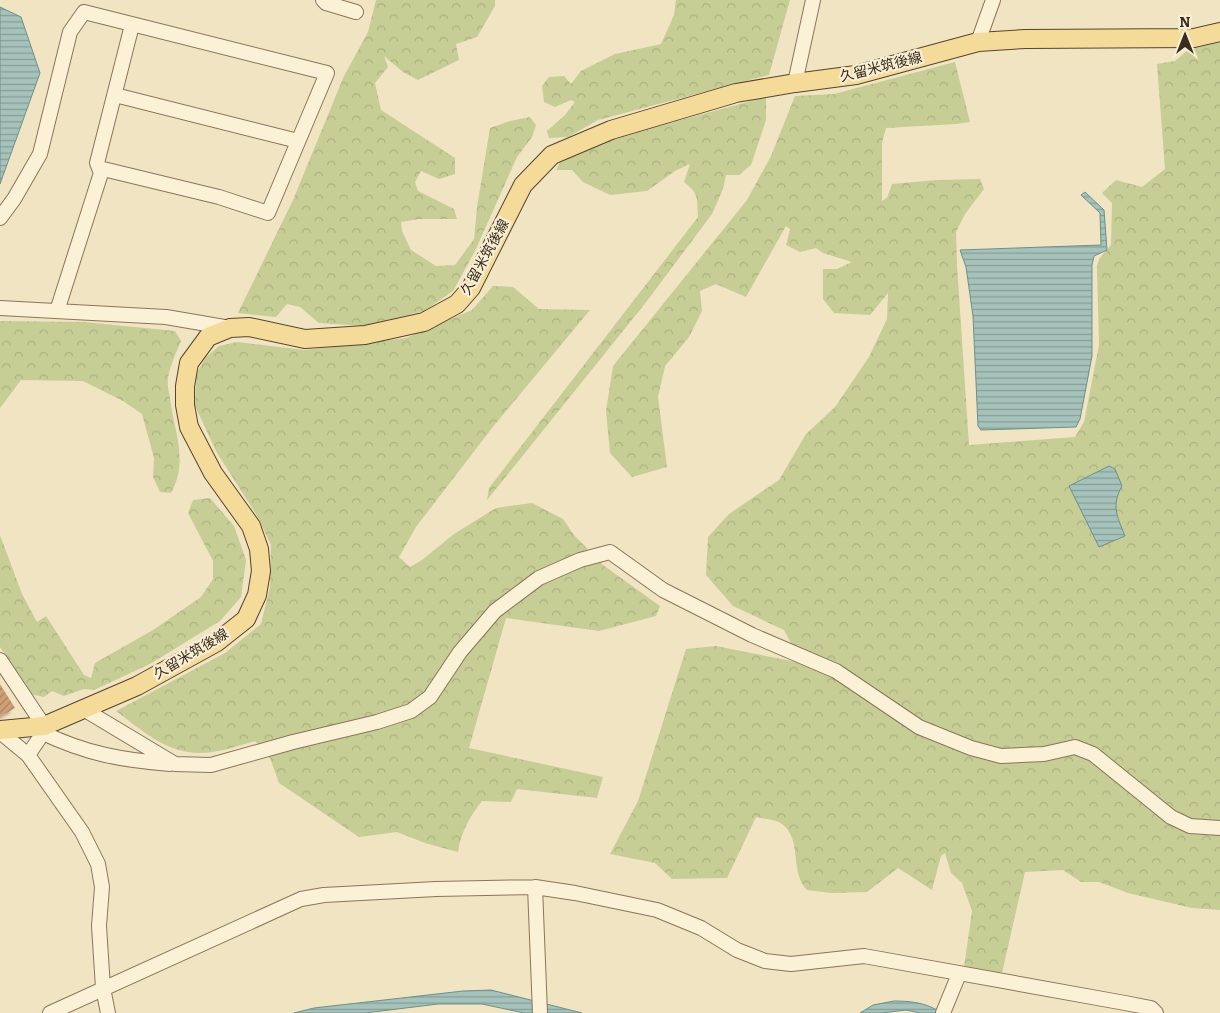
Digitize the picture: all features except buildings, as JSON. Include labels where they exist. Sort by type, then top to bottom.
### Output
[{"type":"main road","name":"久留米筑後線","points":[[0,731],[44,729],[137,686],[217,642],[246,619],[257,595],[261,571],[259,549],[251,526],[213,473],[189,427],[185,405],[185,386],[189,363],[208,338],[230,328],[249,327],[305,339],[365,335],[424,322],[457,304],[471,288],[523,185],[552,155],[620,127],[736,93],[856,75],[978,42],[1025,39],[1194,38],[1220,32]]},
{"type":"street","points":[[323,0],[326,3],[356,12]]},
{"type":"street","points":[[795,83],[813,0]]},
{"type":"street","points":[[978,42],[993,0]]},
{"type":"street","points":[[0,218],[14,199],[40,154],[70,32],[84,12],[327,72],[268,212],[219,197],[98,168]]},
{"type":"street","points":[[57,311],[100,173],[97,164],[132,25]]},
{"type":"street","points":[[115,95],[298,141]]},
{"type":"street","points":[[0,308],[166,317],[230,328]]},
{"type":"street","points":[[0,660],[44,729],[69,745],[94,753],[131,760],[211,765],[293,742],[377,722],[411,711],[430,698],[460,652],[495,611],[538,578],[580,560],[610,552],[663,590],[752,635],[836,671],[919,727],[971,748],[1001,756],[1044,754],[1074,747],[1093,754],[1171,817],[1190,826],[1220,828]]},
{"type":"street","points":[[85,710],[174,764]]},
{"type":"street","points":[[28,756],[44,729]]},
{"type":"street","points":[[0,731],[28,756],[82,832],[98,864],[102,887],[100,926],[103,988],[108,1013]]},
{"type":"street","points":[[535,887],[540,1013]]},
{"type":"street","points":[[50,1013],[301,899],[436,889],[535,887],[575,893],[657,910],[701,928],[737,950],[766,961],[792,964],[864,956],[1151,1008],[1156,1013]]},
{"type":"street","points":[[943,1013],[958,974]]},
{"type":"green space","points":[[376,0],[495,0],[495,6],[477,37],[456,44],[459,60],[418,80],[403,72],[384,56],[388,67],[375,83],[381,110],[455,158],[455,174],[439,179],[421,171],[415,182],[418,191],[454,209],[457,219],[419,219],[401,222],[402,231],[411,250],[436,266],[455,265],[474,239],[477,207],[490,128],[530,117],[536,125],[532,137],[517,157],[475,251],[453,291],[424,311],[364,326],[319,323],[300,307],[287,304],[276,317],[238,313],[293,200],[344,76],[368,32]]},
{"type":"green space","points":[[676,0],[790,0],[769,75],[598,120],[568,137],[549,138],[547,131],[565,115],[575,102],[571,100],[555,107],[544,102],[542,86],[549,77],[564,76],[571,84],[581,71],[615,54],[661,44],[674,15]]},
{"type":"green space","points":[[1220,42],[1220,910],[1192,908],[1128,893],[1099,882],[1081,882],[1063,870],[1025,872],[1002,973],[964,967],[972,911],[962,883],[951,873],[945,853],[941,856],[932,890],[898,868],[867,892],[831,893],[807,890],[798,874],[792,838],[788,831],[779,822],[756,817],[727,878],[672,879],[655,863],[610,854],[638,801],[686,649],[716,646],[801,663],[784,630],[733,606],[706,575],[708,537],[729,514],[779,480],[806,434],[835,407],[869,357],[887,319],[888,293],[870,315],[834,313],[823,299],[823,269],[837,269],[852,262],[823,253],[816,248],[800,252],[786,245],[790,229],[786,226],[746,297],[716,284],[700,291],[702,311],[689,337],[665,366],[658,397],[667,467],[632,477],[610,453],[606,411],[613,366],[747,200],[771,156],[795,96],[834,94],[955,62],[970,122],[886,128],[882,143],[882,201],[887,198],[892,184],[980,179],[984,189],[965,214],[956,232],[969,445],[1075,437],[1084,422],[1099,345],[1097,267],[1099,259],[1111,245],[1112,203],[1102,193],[1116,180],[1142,187],[1165,169],[1157,64],[1175,61],[1188,50]]},
{"type":"green space","points":[[766,97],[766,120],[751,165],[739,175],[726,175],[723,189],[712,214],[647,301],[487,500],[489,488],[698,217],[695,193],[684,182],[690,164],[675,171],[647,191],[610,195],[583,182],[572,170],[556,170],[562,159],[581,147]]},
{"type":"green space","points":[[493,286],[513,287],[539,309],[590,310],[492,428],[416,527],[399,557],[410,567],[422,560],[454,534],[496,508],[532,503],[563,519],[574,535],[603,565],[660,606],[656,616],[599,631],[506,618],[469,748],[603,777],[597,798],[517,789],[511,802],[482,801],[467,825],[461,838],[458,852],[425,843],[397,832],[359,837],[279,783],[270,758],[255,741],[213,752],[198,753],[184,751],[172,748],[149,736],[116,711],[225,653],[261,624],[270,587],[271,545],[256,514],[217,453],[195,406],[196,375],[205,358],[219,346],[237,342],[305,350],[406,338],[472,310]]},
{"type":"green space","points":[[0,321],[84,322],[175,331],[181,341],[170,369],[168,383],[180,457],[176,481],[171,493],[160,492],[153,477],[154,458],[142,414],[123,401],[83,381],[21,380],[0,408]]},
{"type":"green space","points":[[210,498],[234,526],[246,560],[241,597],[220,621],[150,664],[94,690],[84,689],[64,696],[52,691],[44,697],[30,694],[0,647],[0,535],[22,594],[37,622],[46,616],[84,675],[91,678],[95,663],[153,630],[201,597],[213,579],[213,561],[188,513],[193,500]]},
{"type":"water","points":[[0,7],[21,17],[40,73],[0,184]]},
{"type":"water","points":[[1085,192],[1104,210],[1107,250],[1094,256],[1092,265],[1092,356],[1080,419],[1076,427],[981,430],[978,426],[973,316],[966,267],[960,250],[1101,245],[1100,213],[1081,195]]},
{"type":"water","points":[[1109,466],[1115,469],[1122,486],[1117,499],[1116,511],[1125,536],[1099,547],[1069,486]]},
{"type":"water","points":[[491,990],[582,1013],[524,1013],[482,1004],[438,1004],[365,1013],[294,1013],[314,1008],[463,991]]},
{"type":"water","points":[[894,1001],[919,1003],[942,1013],[920,1013],[906,1010],[860,1013],[873,1005]]}]
